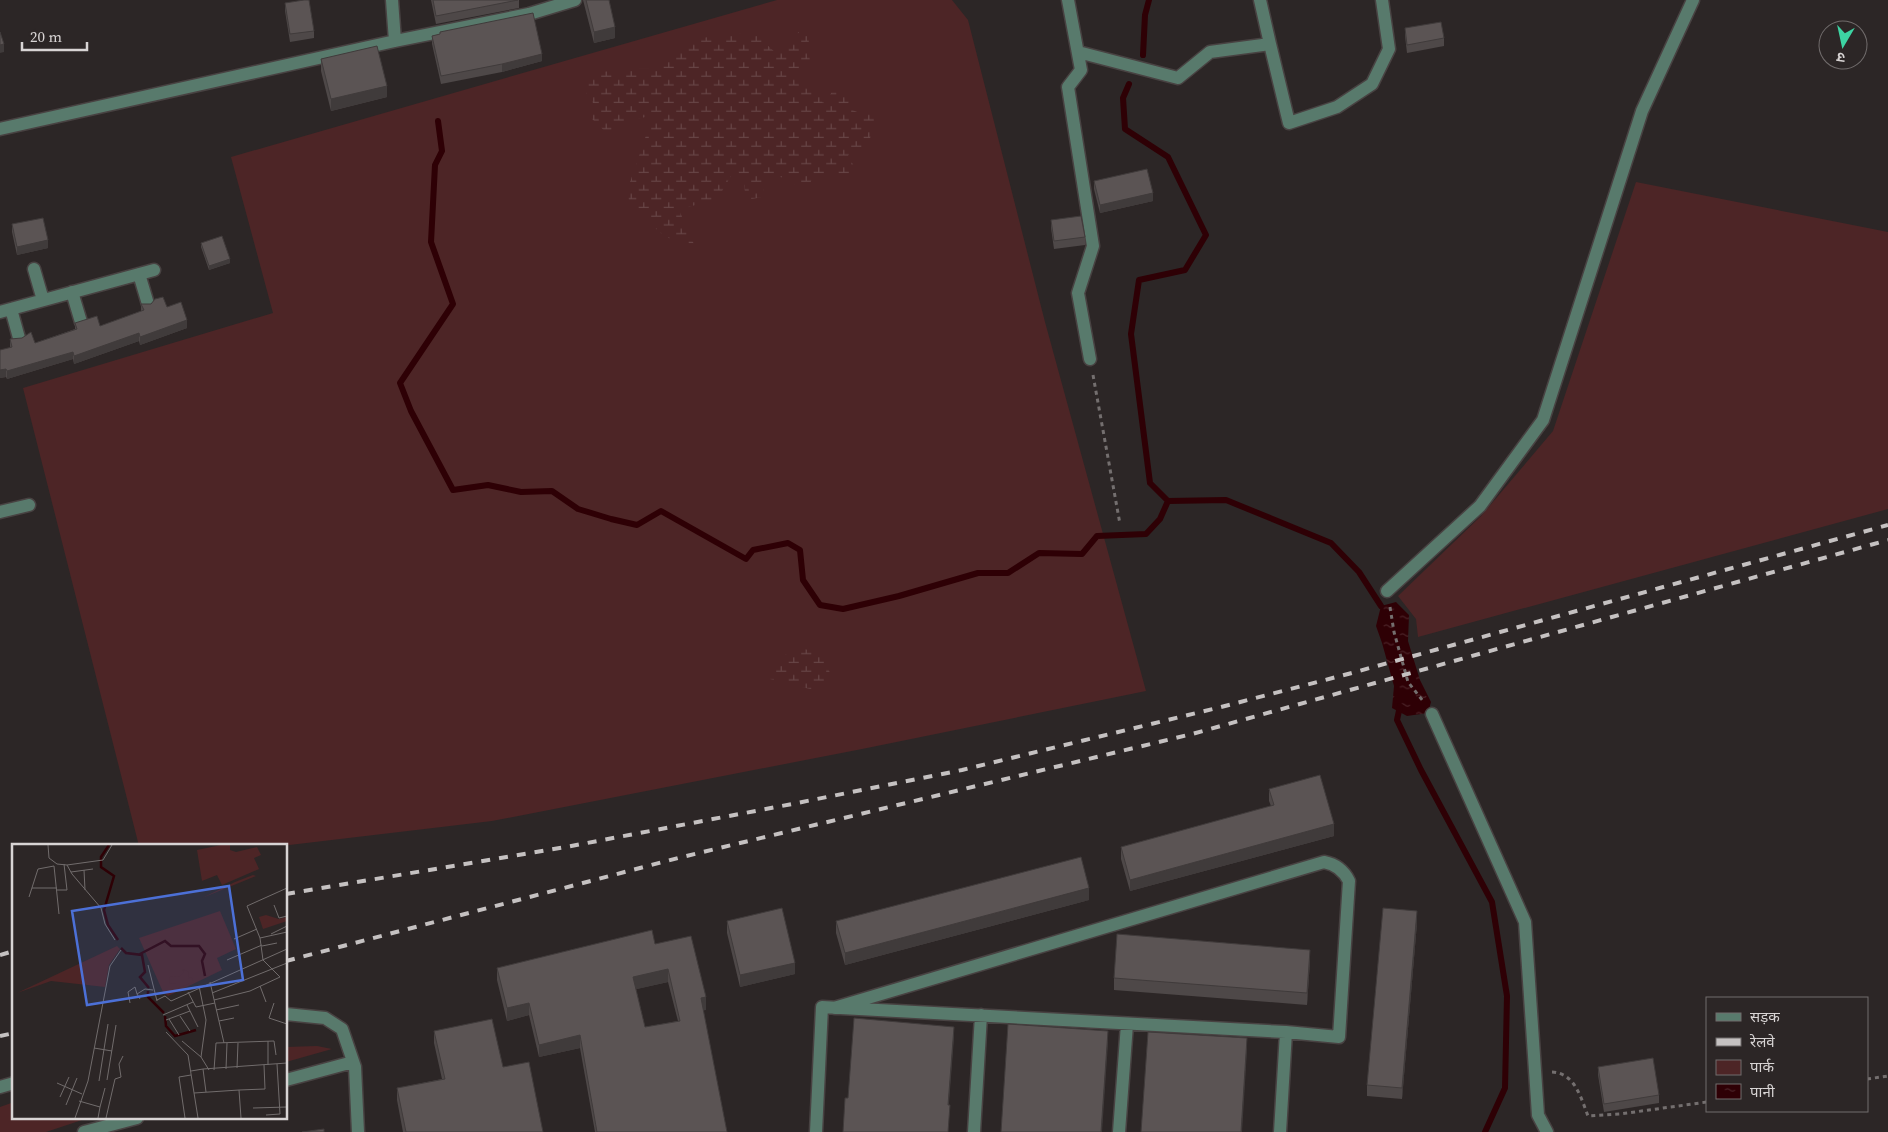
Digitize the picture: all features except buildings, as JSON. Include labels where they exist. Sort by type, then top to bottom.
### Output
[{"type":"street","points":[[392,0],[395,41]]},
{"type":"street","points":[[528,0],[529,14]]},
{"type":"street","points":[[0,129],[395,41],[529,14],[575,0]]},
{"type":"street","points":[[1068,0],[1081,70],[1068,87],[1093,246],[1078,293],[1090,359]]},
{"type":"street","points":[[1260,0],[1289,122],[1336,107],[1372,84],[1389,49],[1382,0]]},
{"type":"street","points":[[1387,591],[1480,506],[1543,420],[1642,111],[1693,0]]},
{"type":"street","points":[[1078,52],[1178,78],[1210,52],[1270,44]]},
{"type":"street","points":[[34,269],[43,300]]},
{"type":"street","points":[[20,338],[5,310],[154,270]]},
{"type":"street","points":[[139,274],[148,304]]},
{"type":"street","points":[[72,292],[81,322]]},
{"type":"street","points":[[0,512],[29,505]]},
{"type":"street","points":[[1432,714],[1525,922],[1538,1115],[1547,1132]]},
{"type":"street","points":[[816,1132],[822,1007],[834,1008],[981,1015],[1127,1024],[1286,1032],[1339,1036],[1349,881],[1343,872],[1331,863],[1324,862],[834,1008]]},
{"type":"street","points":[[288,1014],[325,1018],[342,1030],[355,1067],[358,1132]]},
{"type":"street","points":[[974,1132],[981,1015]]},
{"type":"street","points":[[1119,1132],[1127,1024]]},
{"type":"street","points":[[1280,1132],[1286,1032]]},
{"type":"street","points":[[288,1079],[353,1062]]},
{"type":"street","points":[[84,1132],[129,1120]]},
{"type":"path","points":[[1090,359],[1120,524]]},
{"type":"path","points":[[1387,591],[1394,632],[1408,682],[1432,714]]},
{"type":"path","points":[[1535,1071],[1560,1072],[1574,1083],[1588,1116],[1620,1114],[1706,1102]]},
{"type":"path","points":[[1868,1079],[1888,1076]]},
{"type":"green space","points":[[777,0],[952,0],[968,20],[1045,322],[1146,691],[862,749],[492,821],[288,845],[138,844],[23,388],[273,313],[231,157]]},
{"type":"green space","points":[[808,27],[810,66],[799,68],[801,87],[817,91],[823,103],[834,90],[849,98],[848,108],[864,115],[881,112],[865,150],[848,155],[858,174],[814,177],[805,190],[781,177],[764,181],[763,197],[746,200],[743,177],[735,169],[718,198],[679,210],[696,249],[664,236],[629,201],[628,188],[653,115],[626,122],[610,136],[591,118],[596,107],[586,93],[588,73],[645,68],[661,69],[672,56],[695,39],[737,33],[771,38],[766,44],[776,53],[802,29]]},
{"type":"green space","points":[[1636,182],[1888,232],[1888,509],[1418,637],[1416,619],[1398,596],[1481,516],[1553,431]]},
{"type":"green space","points":[[801,648],[817,654],[824,660],[831,676],[821,687],[810,689],[770,679],[780,657]]},
{"type":"green space","points":[[317,1046],[332,1049],[288,1061],[288,1047]]},
{"type":"green space","points":[[12,1103],[12,1120],[82,1120],[46,1132],[0,1132],[0,1107]]},
{"type":"water","points":[[1396,602],[1409,615],[1408,641],[1420,680],[1431,702],[1428,713],[1407,716],[1392,708],[1394,686],[1376,626],[1381,606]]},
{"type":"waterway","points":[[1143,55],[1145,15],[1149,0]]},
{"type":"waterway","points":[[1129,84],[1123,98],[1125,129],[1168,157],[1206,235],[1185,270],[1139,280],[1131,334],[1150,483],[1168,501],[1226,500],[1331,543],[1359,572],[1381,606]]},
{"type":"waterway","points":[[438,121],[442,151],[435,165],[431,242],[453,304],[400,383],[411,411],[453,490],[488,485],[521,492],[552,491],[578,509],[637,525],[661,511],[746,559],[753,550],[788,543],[800,550],[803,580],[820,605],[843,609],[899,596],[978,573],[1008,573],[1039,553],[1082,554],[1097,536],[1146,534],[1160,519],[1168,501]]},
{"type":"waterway","points":[[1400,706],[1397,720],[1421,770],[1492,902],[1507,996],[1505,1088],[1485,1132]]},
{"type":"railway","points":[[288,894],[566,847],[962,770],[1348,674],[1888,525]]},
{"type":"railway","points":[[288,960],[678,858],[1192,734],[1888,540]]},
{"type":"railway","points":[[0,955],[12,952]]},
{"type":"railway","points":[[0,1036],[12,1033]]}]
